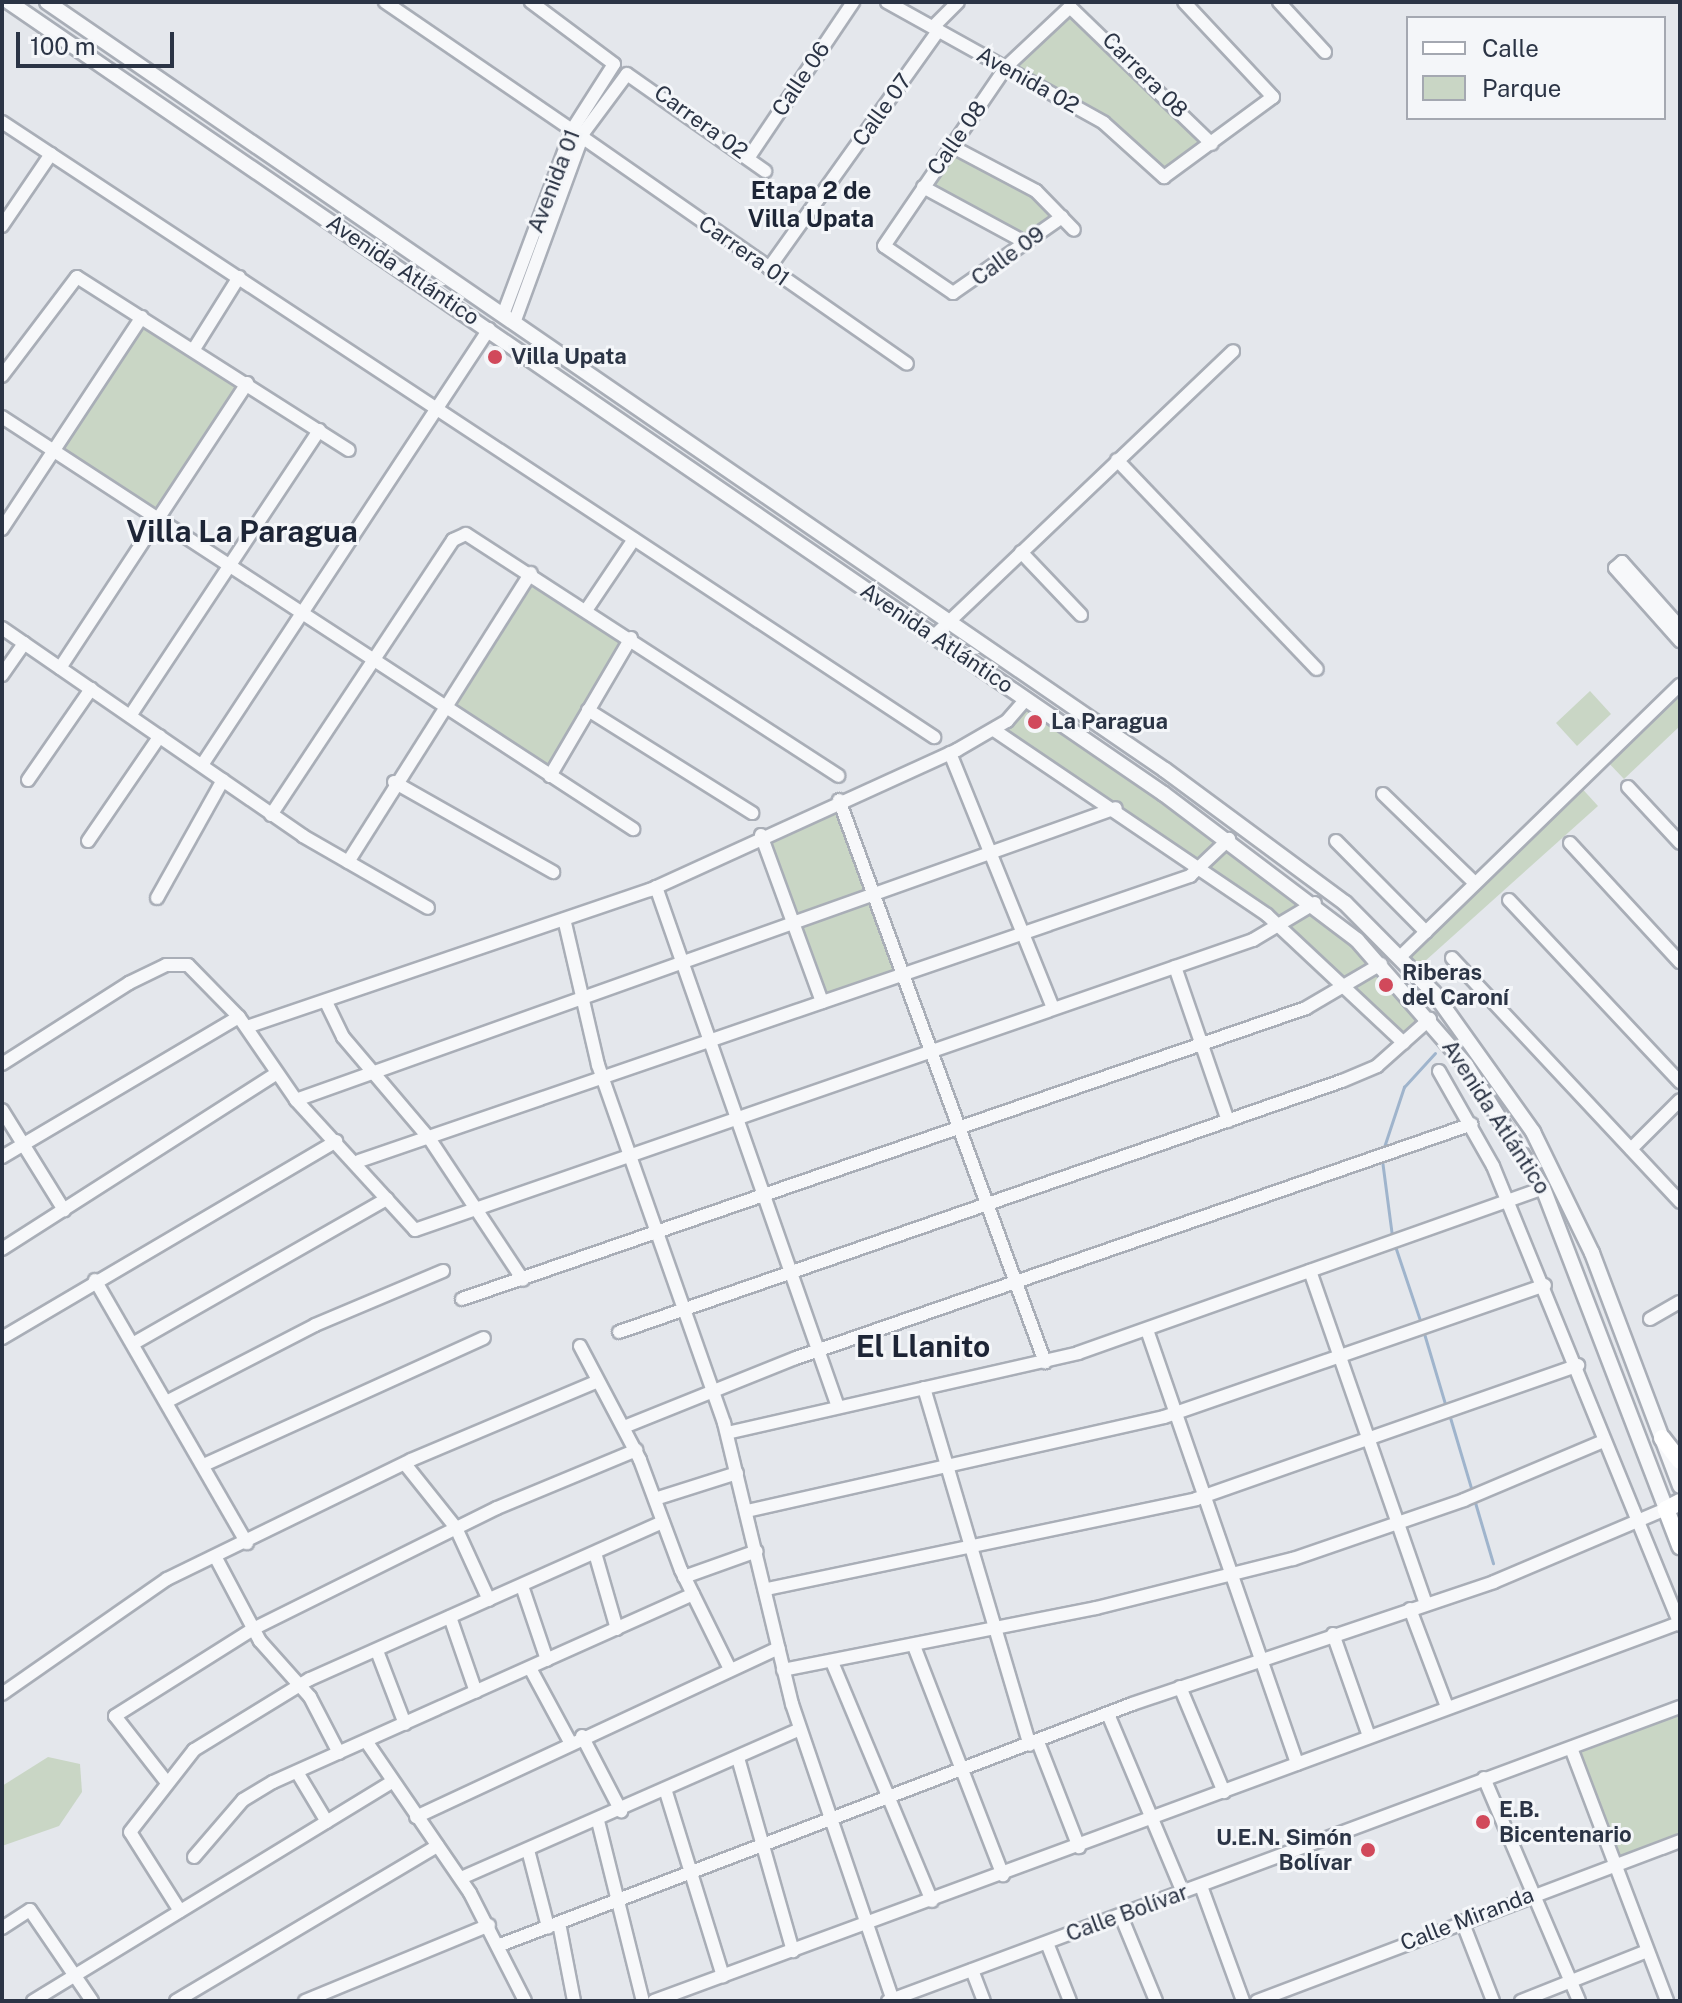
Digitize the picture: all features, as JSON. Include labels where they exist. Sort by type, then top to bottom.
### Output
[{"type":"main road","points":[[1662,1438],[1680,1461]]},
{"type":"main road","points":[[1673,1505],[1678,1537]]},
{"type":"street","name":"Avenida Atlántico","points":[[9,2],[1229,839],[1315,903],[1381,964],[1430,1019],[1543,1188],[1673,1505]]},
{"type":"street","name":"Avenida Atlántico","points":[[47,2],[1300,866],[1401,956],[1474,1043],[1547,1156],[1680,1486]]},
{"type":"street","name":"Carrera 01","points":[[385,2],[907,364]]},
{"type":"street","name":"Avenida 01","points":[[509,319],[577,133],[611,71],[609,54],[531,2]]},
{"type":"street","name":"Calle 06","points":[[749,157],[853,2]]},
{"type":"street","name":"Avenida 02","points":[[887,2],[1104,123],[1155,174],[1167,176],[1212,144]]},
{"type":"street","name":"Calle 07","points":[[769,268],[958,2]]},
{"type":"street","points":[[1184,2],[1271,91],[1271,101],[1212,144]]},
{"type":"street","points":[[1279,2],[1325,52]]},
{"type":"street","name":"Calle 08","points":[[953,293],[885,249],[923,187],[1006,67],[1066,8],[1077,8]]},
{"type":"street","name":"Carrera 08","points":[[1077,8],[1212,144]]},
{"type":"street","name":"Avenida 01","points":[[577,133],[623,77],[636,74]]},
{"type":"street","name":"Carrera 02","points":[[636,74],[765,171]]},
{"type":"street","points":[[2,122],[934,737]]},
{"type":"street","points":[[951,146],[1036,191],[1074,230]]},
{"type":"street","points":[[2,226],[51,154]]},
{"type":"street","points":[[923,187],[1026,243]]},
{"type":"street","name":"Calle 09","points":[[953,293],[1062,217]]},
{"type":"street","points":[[194,349],[239,277]]},
{"type":"street","points":[[2,376],[71,278],[194,349],[349,450]]},
{"type":"street","points":[[2,529],[142,317]]},
{"type":"street","points":[[202,765],[489,329]]},
{"type":"street","points":[[934,636],[1233,351]]},
{"type":"street","points":[[60,668],[247,383]]},
{"type":"street","points":[[2,417],[441,709],[633,829]]},
{"type":"street","points":[[130,716],[319,430]]},
{"type":"street","points":[[1117,460],[1317,669]]},
{"type":"street","points":[[271,815],[458,536],[475,536],[838,776]]},
{"type":"street","points":[[587,609],[634,539]]},
{"type":"street","points":[[1021,552],[1081,615]]},
{"type":"street","points":[[1680,627],[1622,562],[1615,568],[1680,641]]},
{"type":"street","points":[[348,862],[394,782],[531,573]]},
{"type":"street","points":[[2,628],[271,815],[428,908]]},
{"type":"street","points":[[550,776],[631,638]]},
{"type":"street","points":[[2,675],[24,643]]},
{"type":"street","points":[[1401,956],[1680,685]]},
{"type":"street","points":[[28,780],[91,689]]},
{"type":"street","points":[[2,1157],[243,1022],[326,1002],[565,923],[656,887],[761,835],[950,753],[994,730],[1026,699]]},
{"type":"street","points":[[588,710],[752,813]]},
{"type":"street","points":[[994,730],[1116,808],[1282,927],[1349,986],[1404,1043]]},
{"type":"street","points":[[88,841],[160,736]]},
{"type":"street","points":[[950,753],[1053,1008]]},
{"type":"street","points":[[157,898],[223,780]]},
{"type":"street","points":[[394,782],[553,872]]},
{"type":"street","points":[[1628,787],[1680,843]]},
{"type":"street","points":[[1383,794],[1475,883]]},
{"type":"street","points":[[839,800],[962,1127],[1045,1362]]},
{"type":"street","points":[[296,1100],[378,1074],[1116,808]]},
{"type":"street","points":[[761,835],[822,1002]]},
{"type":"street","points":[[359,1161],[604,1080],[1201,870],[1229,839]]},
{"type":"street","points":[[1336,841],[1426,932]]},
{"type":"street","points":[[1570,843],[1680,962]]},
{"type":"street","points":[[656,887],[838,1407]]},
{"type":"street","points":[[1509,900],[1680,1082]]},
{"type":"street","points":[[2,1064],[129,983],[175,963],[195,971],[243,1022],[296,1100],[359,1161],[415,1230],[737,1116],[1175,967],[1282,927],[1315,903]]},
{"type":"street","points":[[565,923],[604,1080],[727,1433],[800,1729],[835,1820],[864,1926],[891,2000]]},
{"type":"street","points":[[1452,958],[1680,1202]]},
{"type":"street","points":[[462,1299],[1202,1044],[1349,986],[1381,964]]},
{"type":"street","points":[[1175,967],[1228,1121]]},
{"type":"street","points":[[326,1002],[343,1037],[378,1074],[429,1138],[523,1280]]},
{"type":"street","points":[[619,1332],[791,1270],[989,1206],[1363,1073],[1430,1019]]},
{"type":"street","points":[[654,2001],[1079,1847],[1447,1707],[1680,1624],[1635,1524],[1578,1365],[1509,1202],[1472,1124],[1439,1071]]},
{"type":"street","points":[[2,1249],[276,1074]]},
{"type":"street","points":[[1631,1149],[1680,1100]]},
{"type":"street","points":[[2,1110],[64,1210]]},
{"type":"street","points":[[624,1427],[819,1350],[1472,1124]]},
{"type":"street","points":[[2,1338],[95,1280],[336,1141]]},
{"type":"street","points":[[727,1433],[1045,1362],[1147,1330],[1543,1188]]},
{"type":"street","points":[[136,1342],[387,1199]]},
{"type":"street","points":[[170,1400],[315,1325],[443,1271]]},
{"type":"street","points":[[1310,1271],[1426,1604]]},
{"type":"street","points":[[95,1280],[170,1400],[247,1543]]},
{"type":"street","points":[[747,1511],[1173,1414],[1340,1360],[1545,1285]]},
{"type":"street","points":[[1650,1319],[1680,1302]]},
{"type":"street","points":[[1147,1330],[1228,1576],[1297,1764]]},
{"type":"street","points":[[206,1464],[484,1338]]},
{"type":"street","points":[[580,1346],[596,1382],[636,1450],[684,1577],[730,1669]]},
{"type":"street","points":[[767,1589],[969,1541],[1201,1497],[1578,1365]]},
{"type":"street","points":[[2,1694],[134,1598],[405,1464],[596,1382]]},
{"type":"street","points":[[924,1388],[993,1629],[1034,1744],[1079,1847]]},
{"type":"street","points":[[783,1670],[914,1646],[1228,1576],[1464,1500],[1604,1441]]},
{"type":"street","points":[[165,1780],[115,1716],[253,1629],[456,1528],[636,1450]]},
{"type":"street","points":[[405,1464],[456,1528],[489,1600]]},
{"type":"street","points":[[655,1499],[737,1473]]},
{"type":"street","points":[[500,1945],[961,1773],[1180,1687],[1426,1604],[1635,1524],[1673,1505]]},
{"type":"street","points":[[180,1911],[130,1838],[165,1780],[194,1750],[300,1685],[663,1522]]},
{"type":"street","points":[[684,1577],[757,1551]]},
{"type":"street","points":[[595,1553],[617,1629]]},
{"type":"street","points":[[216,1558],[253,1629],[300,1685],[339,1753]]},
{"type":"street","points":[[522,1586],[547,1660]]},
{"type":"street","points":[[194,1857],[243,1800],[297,1772],[693,1594]]},
{"type":"street","points":[[1410,1609],[1447,1707]]},
{"type":"street","points":[[450,1617],[476,1692]]},
{"type":"street","points":[[1333,1634],[1369,1736]]},
{"type":"street","points":[[914,1646],[1003,1875]]},
{"type":"street","points":[[416,1817],[576,1739],[779,1648]]},
{"type":"street","points":[[377,1651],[405,1724]]},
{"type":"street","points":[[832,1662],[886,1801],[932,1901]]},
{"type":"street","points":[[530,1668],[621,1811]]},
{"type":"street","points":[[1180,1687],[1224,1792]]},
{"type":"street","name":"Calle Bolívar","points":[[891,2000],[1680,1707]]},
{"type":"street","points":[[1108,1714],[1183,1892]]},
{"type":"street","points":[[461,1878],[666,1792],[800,1729]]},
{"type":"street","points":[[366,1741],[461,1878],[500,1945],[523,2000]]},
{"type":"street","points":[[1571,1748],[1667,2001]]},
{"type":"street","points":[[738,1758],[766,1846],[793,1951]]},
{"type":"street","points":[[297,1772],[327,1822]]},
{"type":"street","points":[[1484,1778],[1579,2001]]},
{"type":"street","points":[[33,2001],[392,1782]]},
{"type":"street","points":[[666,1792],[723,1976]]},
{"type":"street","points":[[598,1821],[643,2001]]},
{"type":"street","name":"Calle Miranda","points":[[1257,2001],[1680,1841]]},
{"type":"street","points":[[176,2001],[437,1846]]},
{"type":"street","points":[[528,1850],[554,1925],[574,2001]]},
{"type":"street","points":[[1201,1886],[1243,2001]]},
{"type":"street","points":[[2,1928],[30,1910],[77,1974],[92,2001]]},
{"type":"street","points":[[1121,1916],[1156,2001]]},
{"type":"street","points":[[1462,1921],[1493,2001]]},
{"type":"street","points":[[305,2001],[489,1925]]},
{"type":"street","points":[[1047,1943],[1070,2001]]},
{"type":"street","points":[[1521,2001],[1647,1951]]},
{"type":"street","points":[[972,1970],[984,2001]]},
{"type":"green space","points":[[1066,8],[1212,144],[1167,176],[1006,67]]},
{"type":"green space","points":[[951,146],[1021,183],[1062,217],[1026,243],[923,187]]},
{"type":"green space","points":[[142,317],[247,383],[159,520],[54,451]]},
{"type":"green space","points":[[531,573],[631,638],[550,776],[441,709]]},
{"type":"green space","points":[[1680,685],[1680,726],[1624,779],[1603,757]]},
{"type":"green space","points":[[1590,691],[1611,714],[1577,746],[1556,723]]},
{"type":"green space","points":[[1026,699],[1288,881],[1430,1019],[1404,1043],[1291,934],[994,730]]},
{"type":"green space","points":[[1577,783],[1598,806],[1414,971],[1401,956]]},
{"type":"green space","points":[[839,800],[903,974],[822,1002],[762,835]]},
{"type":"green space","points":[[1680,1707],[1680,1841],[1613,1864],[1571,1748]]},
{"type":"green space","points":[[48,1757],[80,1764],[82,1792],[59,1826],[2,1846],[2,1786]]},
{"type":"waterway","points":[[1382,1153],[1404,1087],[1435,1053]]},
{"type":"waterway","points":[[1382,1160],[1392,1236]]},
{"type":"waterway","points":[[1394,1243],[1421,1323]]},
{"type":"waterway","points":[[1423,1330],[1446,1407]]},
{"type":"waterway","points":[[1449,1414],[1472,1491]]},
{"type":"waterway","points":[[1474,1499],[1493,1563]]},
{"type":"place","name":"Villa Upata","points":[[495,357]]},
{"type":"place","name":"La Paragua","points":[[1035,722]]},
{"type":"place","name":"Riberas del Caroní","points":[[1386,985]]},
{"type":"place","name":"E.B. Bicentenario","points":[[1483,1822]]},
{"type":"place","name":"U.E.N. Simón Bolívar","points":[[1368,1850]]},
{"type":"district","name":"Etapa 2 de Villa Upata","points":[[811,205]]},
{"type":"district","name":"Villa La Paragua","points":[[242,531]]},
{"type":"district","name":"El Llanito","points":[[923,1346]]}]
